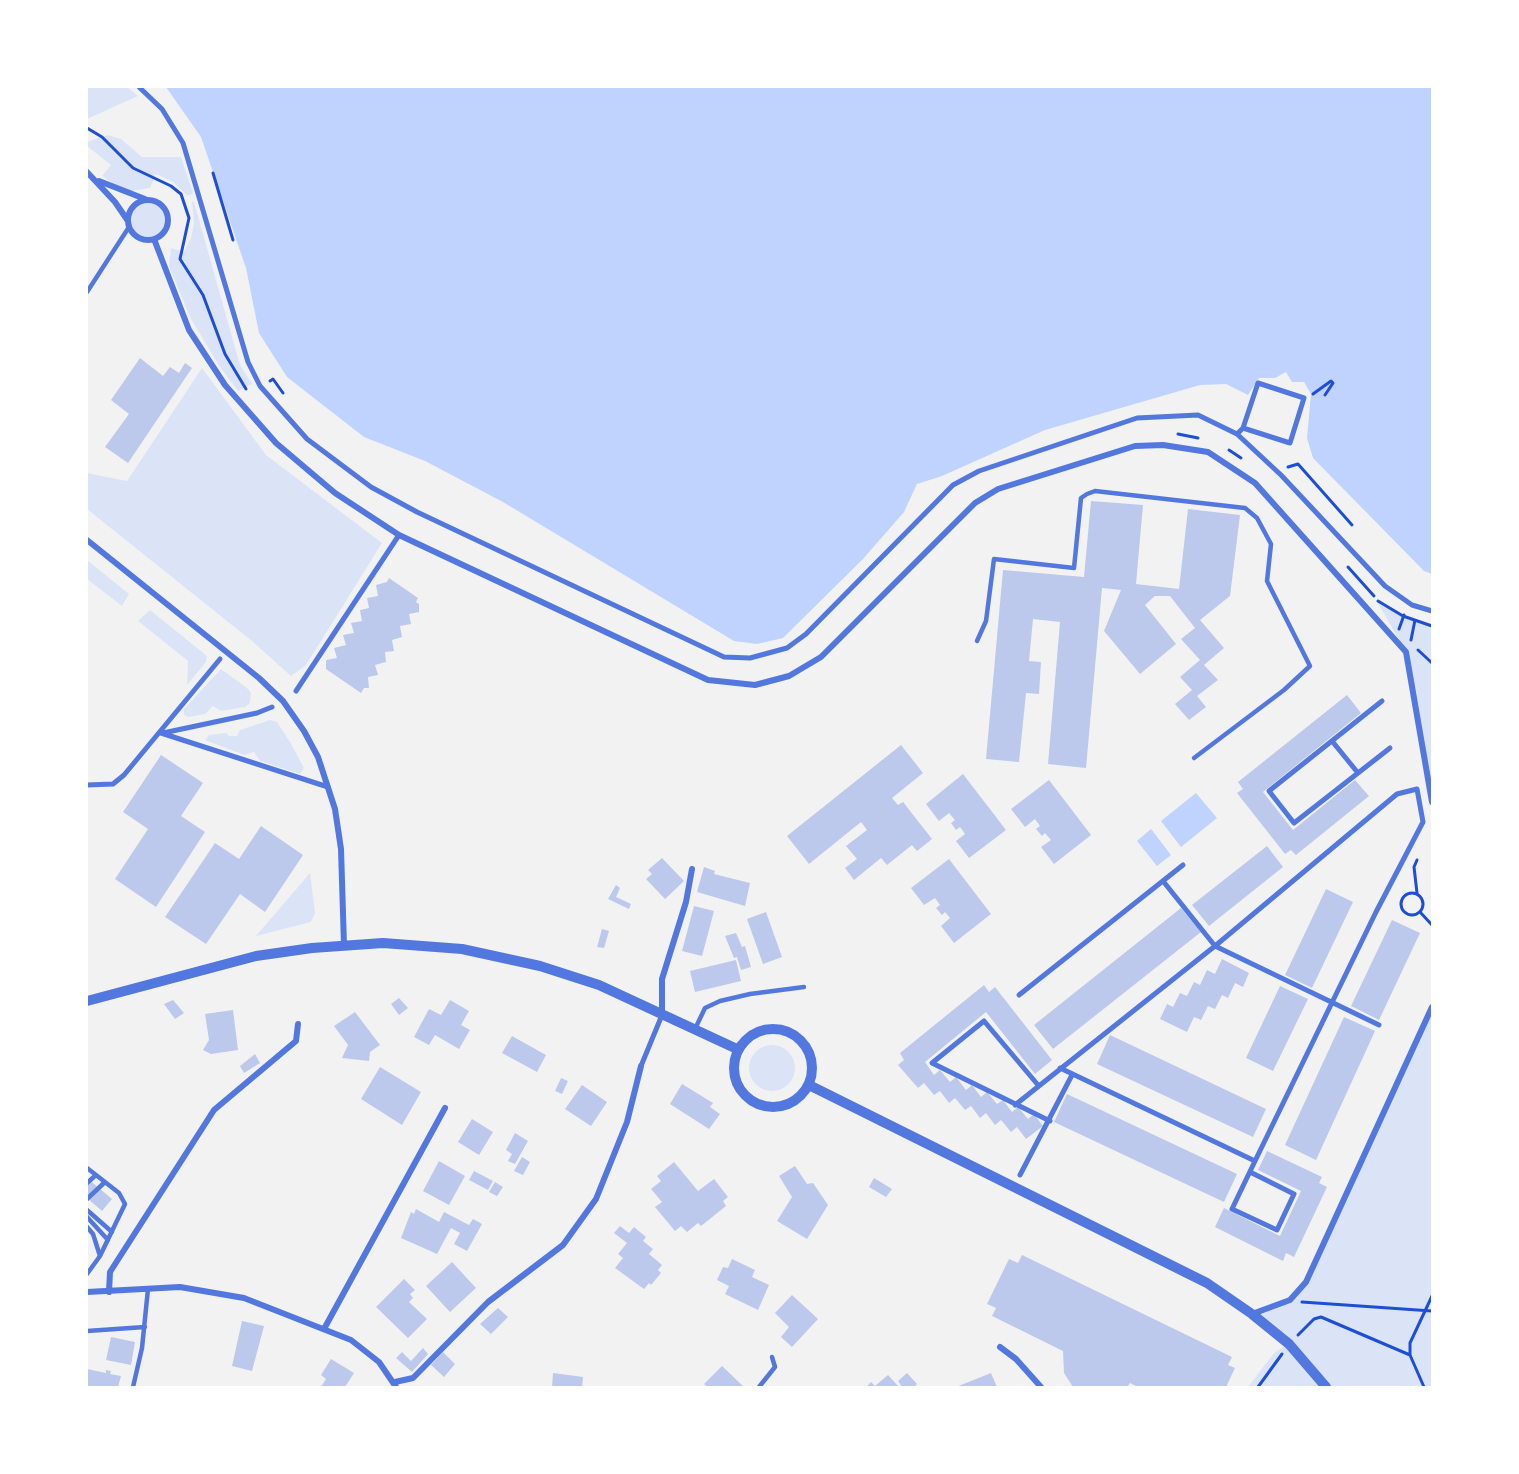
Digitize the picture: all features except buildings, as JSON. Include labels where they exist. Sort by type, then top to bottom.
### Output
[{"type":"street","points":[[139,87],[162,110],[183,142],[248,363],[260,386],[307,439],[370,487],[417,512],[724,657],[750,658],[788,648],[806,634],[953,485],[979,471],[1137,418],[1198,415],[1237,435],[1275,470],[1385,586],[1409,602],[1432,611]]},
{"type":"street","points":[[87,172],[96,180],[137,237],[154,239]]},
{"type":"street","points":[[96,180],[159,202],[167,212],[168,225],[154,239]]},
{"type":"street","points":[[129,224],[134,205],[146,199]]},
{"type":"street","points":[[154,239],[189,330],[225,385],[276,443],[335,493],[399,535],[708,680],[755,685],[789,675],[821,657],[975,503],[998,489],[1135,446],[1163,445],[1208,452],[1255,483],[1406,652],[1432,802]]},
{"type":"street","points":[[1237,435],[1243,428],[1258,383],[1304,398],[1290,443],[1243,428]]},
{"type":"street","points":[[296,691],[399,535]]},
{"type":"street","points":[[87,540],[222,646],[283,701],[304,731],[329,787],[339,832],[344,945]]},
{"type":"street","points":[[87,785],[113,784],[124,775],[220,659]]},
{"type":"street","points":[[1382,701],[1269,791],[1294,823],[1390,748]]},
{"type":"street","points":[[161,733],[257,713],[272,707]]},
{"type":"street","points":[[161,733],[329,787]]},
{"type":"street","points":[[1332,741],[1358,773]]},
{"type":"street","points":[[1014,1105],[1215,946],[1397,794],[1417,789],[1423,822],[1332,1002],[1232,1209],[1277,1230],[1294,1194],[1250,1172]]},
{"type":"street","points":[[1019,995],[1183,866]]},
{"type":"street","points":[[87,1292],[180,1287],[244,1298],[351,1340],[379,1362],[395,1384],[413,1378],[488,1302],[563,1245],[596,1200],[627,1122],[641,1066],[662,1013],[662,979],[686,902],[692,869]]},
{"type":"street","points":[[1163,881],[1215,946],[1378,1025]]},
{"type":"street","points":[[87,1001],[256,956],[344,945],[383,943],[462,950],[529,963],[599,985],[737,1049]]},
{"type":"street","points":[[1252,1314],[1290,1300],[1305,1282],[1432,1007]]},
{"type":"street","points":[[1038,1086],[984,1021],[932,1063],[1050,1121]]},
{"type":"street","points":[[109,1292],[110,1272],[214,1110],[296,1041],[298,1024]]},
{"type":"street","points":[[768,1029],[784,1030],[799,1037],[809,1050],[813,1066],[809,1085],[786,1105],[770,1107],[754,1103],[742,1093],[735,1079],[734,1063],[737,1049],[752,1035],[768,1029]]},
{"type":"street","points":[[1060,1068],[1255,1161]]},
{"type":"street","points":[[1020,1175],[1072,1075]]},
{"type":"street","points":[[809,1085],[1207,1283],[1252,1314],[1289,1344],[1326,1387]]},
{"type":"street","points":[[324,1329],[445,1108]]},
{"type":"street","points":[[1000,1347],[1016,1359],[1041,1387]]},
{"type":"lane","points":[[87,292],[129,224]]},
{"type":"lane","points":[[977,642],[986,621],[994,559],[1074,568],[1081,498],[1087,494],[1095,491],[1245,508],[1257,518],[1271,544],[1267,582],[1310,666],[1284,690],[1194,758]]},
{"type":"lane","points":[[695,1029],[705,1008],[720,1001],[750,994],[804,987]]},
{"type":"lane","points":[[87,1168],[119,1193],[125,1204],[100,1256],[87,1274]]},
{"type":"lane","points":[[87,1183],[96,1175]]},
{"type":"lane","points":[[87,1199],[105,1182]]},
{"type":"lane","points":[[87,1210],[112,1232]]},
{"type":"lane","points":[[87,1217],[108,1240]]},
{"type":"lane","points":[[87,1227],[93,1234],[100,1256]]},
{"type":"lane","points":[[133,1387],[145,1327],[148,1289]]},
{"type":"lane","points":[[87,1331],[145,1327]]},
{"type":"lane","points":[[759,1387],[775,1367],[772,1357]]},
{"type":"path","points":[[87,128],[102,137],[133,168],[171,186],[181,194],[189,218],[180,260],[203,295],[225,354],[252,398]]},
{"type":"path","points":[[213,173],[233,240]]},
{"type":"path","points":[[1318,392],[1331,381],[1333,382],[1325,395]]},
{"type":"path","points":[[1174,434],[1203,440]]},
{"type":"path","points":[[1224,448],[1242,459]]},
{"type":"path","points":[[1275,470],[1298,464],[1352,525]]},
{"type":"path","points":[[1341,560],[1376,600],[1403,616],[1432,626]]},
{"type":"path","points":[[1394,636],[1409,602]]},
{"type":"path","points":[[1415,620],[1411,640],[1416,649],[1432,663]]},
{"type":"path","points":[[1417,893],[1404,895],[1401,907],[1412,915],[1420,912],[1424,904],[1417,893],[1414,867],[1421,852]]},
{"type":"path","points":[[1420,912],[1432,925]]},
{"type":"path","points":[[1424,1387],[1410,1355],[1410,1343],[1432,1296]]},
{"type":"path","points":[[1290,1300],[1432,1311]]},
{"type":"path","points":[[1258,1387],[1289,1344],[1314,1319],[1321,1317],[1410,1355]]},
{"type":"shaded area","points":[[87,87],[127,87],[138,96],[87,119]]},
{"type":"shaded area","points":[[108,135],[121,139],[142,157],[181,157],[193,193],[188,196],[173,182],[156,174],[150,188],[130,191],[118,187],[102,176],[111,165],[87,146],[87,142]]},
{"type":"shaded area","points":[[148,200],[156,201],[162,206],[167,212],[167,228],[162,234],[156,239],[148,240],[140,239],[134,234],[129,228],[128,220],[129,212],[134,206],[140,201]]},
{"type":"shaded area","points":[[192,202],[194,202],[240,365],[252,384],[238,391],[218,364],[191,319],[169,266],[171,248],[184,252],[191,238],[194,223]]},
{"type":"shaded area","points":[[202,368],[266,455],[382,543],[306,665],[291,676],[252,641],[87,509],[87,473],[127,481]]},
{"type":"shaded area","points":[[87,560],[129,594],[122,606],[87,579]]},
{"type":"shaded area","points":[[1376,600],[1403,616],[1432,626],[1432,802],[1406,652]]},
{"type":"shaded area","points":[[150,610],[207,656],[206,662],[187,685],[188,661],[138,621]]},
{"type":"shaded area","points":[[221,669],[247,688],[251,693],[250,703],[245,707],[221,711],[213,706],[205,714],[188,717],[184,715],[184,709]]},
{"type":"shaded area","points":[[270,720],[277,722],[290,742],[304,768],[300,774],[260,761],[254,752],[244,755],[205,740],[209,735],[226,733],[229,736],[237,736],[240,730]]},
{"type":"shaded area","points":[[310,873],[315,913],[311,922],[256,936]]},
{"type":"shaded area","points":[[1432,1007],[1432,1387],[1248,1387],[1274,1353],[1288,1344],[1252,1314],[1290,1300],[1306,1282]]},
{"type":"shaded area","points":[[772,1045],[788,1052],[795,1068],[788,1084],[772,1091],[756,1084],[749,1068],[756,1052]]},
{"type":"water","points":[[166,87],[1432,87],[1432,574],[1424,571],[1313,458],[1307,438],[1311,394],[1304,382],[1292,382],[1286,372],[1275,378],[1259,378],[1248,395],[1226,384],[1200,385],[1045,430],[942,476],[917,484],[904,512],[863,559],[783,638],[757,644],[734,641],[503,502],[425,461],[364,437],[287,377],[259,333],[246,268],[201,137]]},
{"type":"water","points":[[1196,793],[1217,818],[1181,847],[1161,821]]},
{"type":"water","points":[[1151,829],[1171,855],[1157,866],[1137,841]]}]
